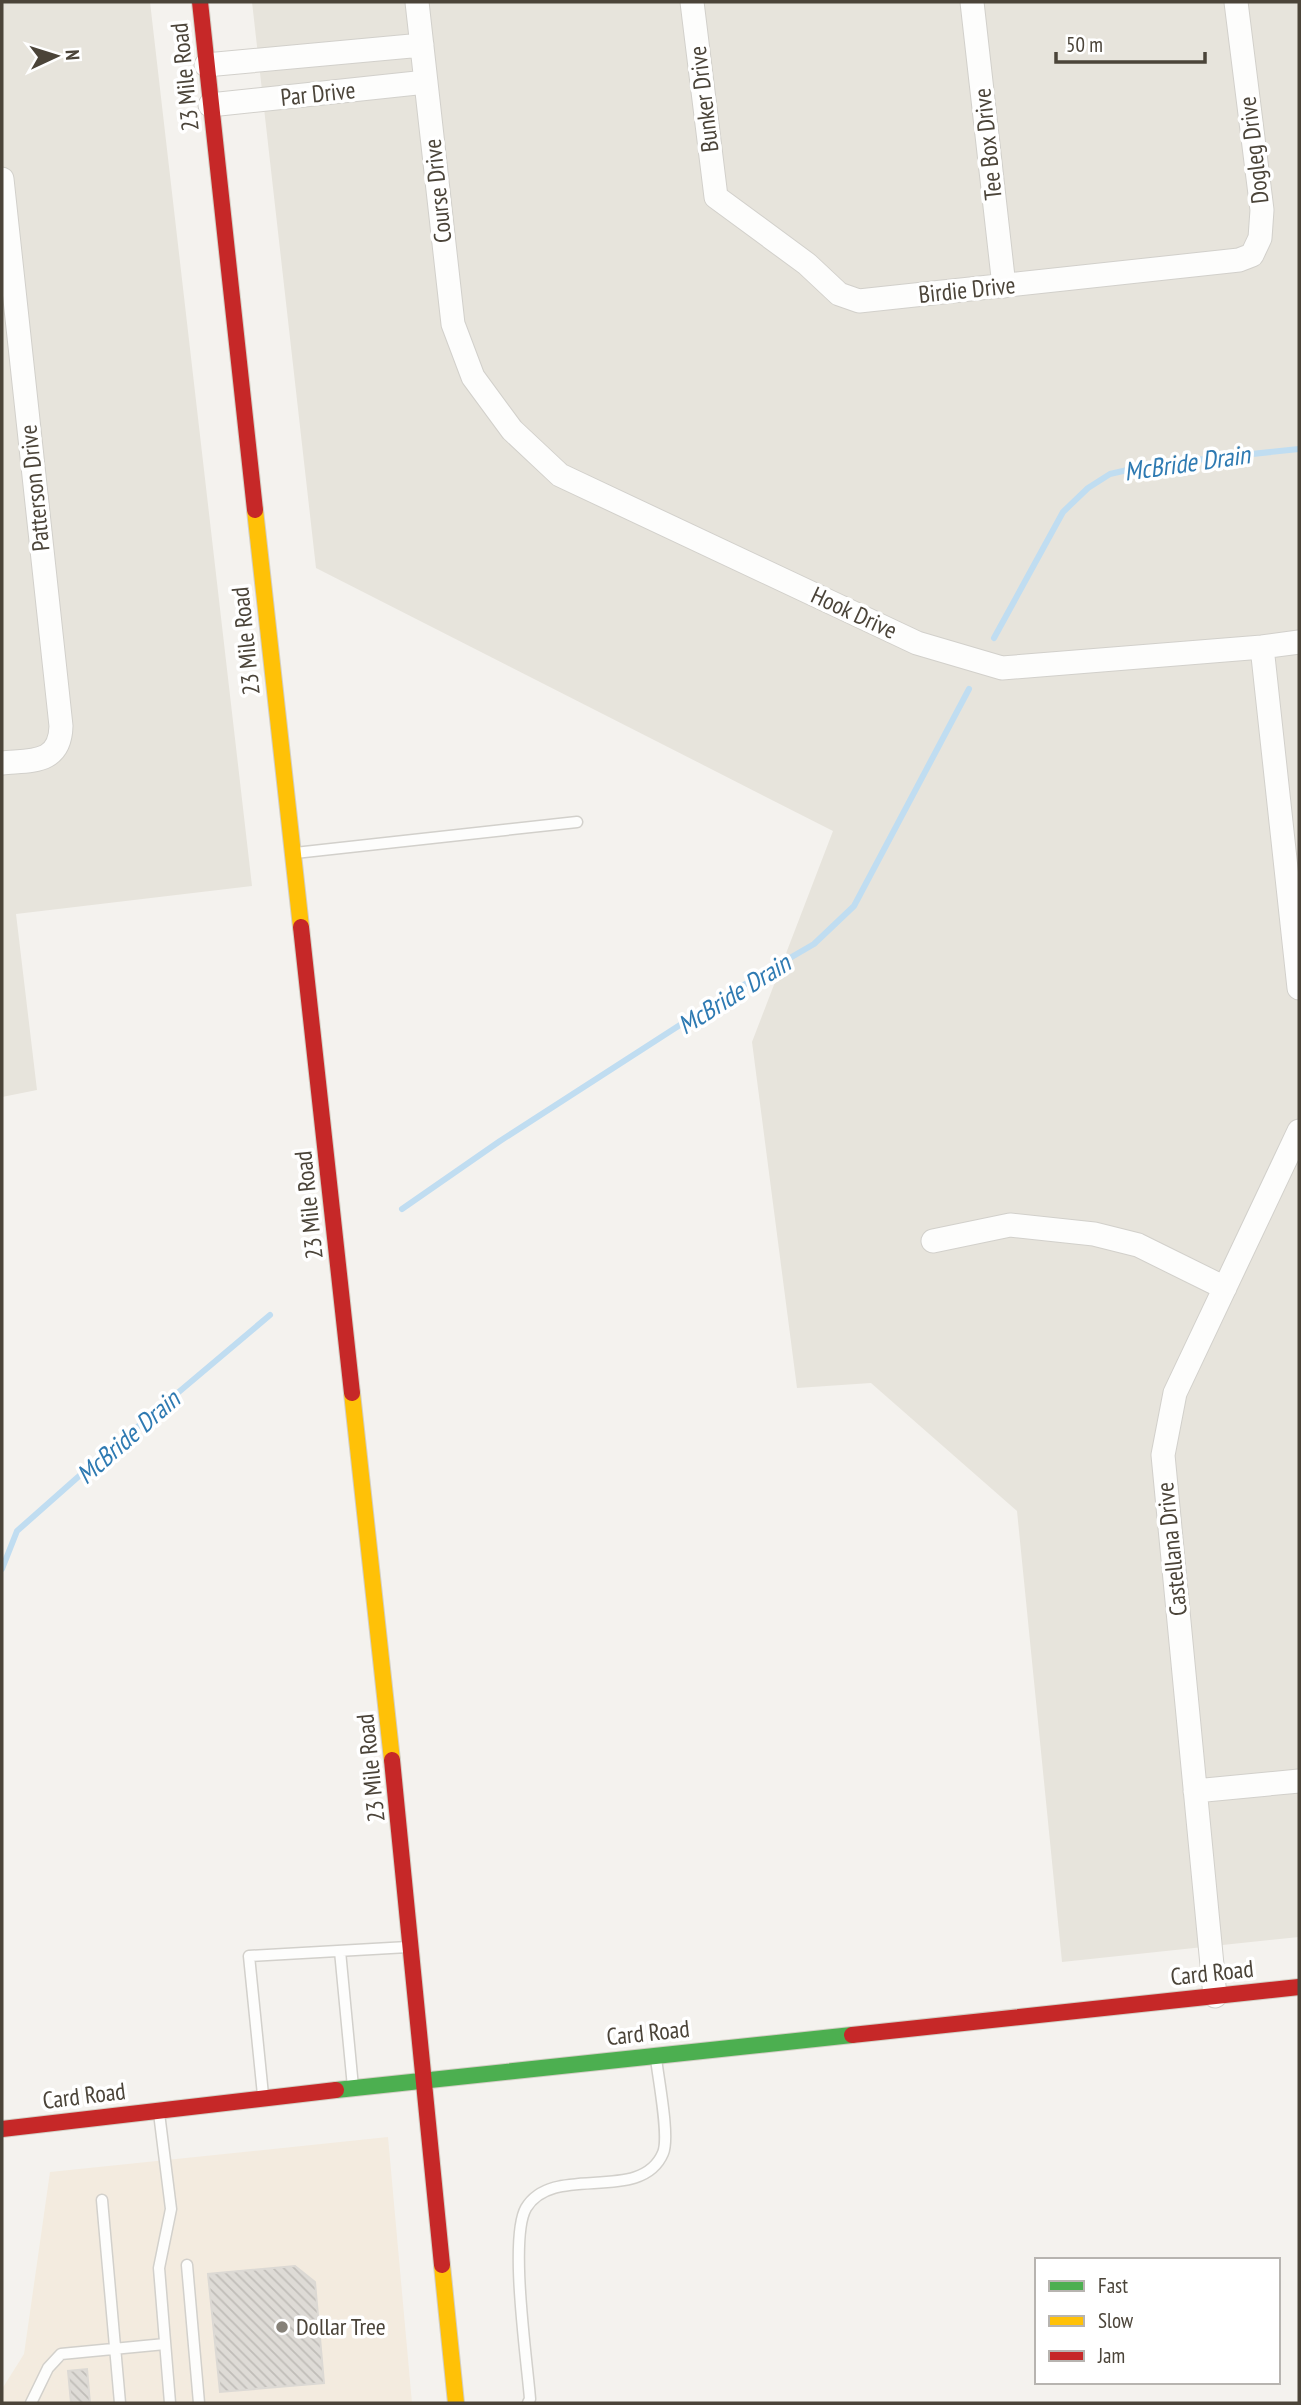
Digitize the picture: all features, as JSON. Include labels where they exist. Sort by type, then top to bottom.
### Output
[{"type":"main road","name":"23 Mile Road","points":[[200,2],[387,1706],[456,2403]]},
{"type":"main road","name":"Card Road","points":[[2,2129],[425,2080],[1299,1987]]},
{"type":"street","name":"Course Drive","points":[[417,2],[453,324],[473,377]]},
{"type":"street","name":"Bunker Drive","points":[[692,2],[716,197]]},
{"type":"street","name":"Tee Box Drive","points":[[972,2],[1004,286]]},
{"type":"street","name":"Dogleg Drive","points":[[1236,2],[1262,210],[1260,238],[1252,255]]},
{"type":"street","name":"Par Drive","points":[[206,65],[422,45]]},
{"type":"street","name":"Par Drive","points":[[210,105],[426,82]]},
{"type":"street","name":"Patterson Drive","points":[[2,179],[61,726],[57,746],[51,754],[30,762],[7,763]]},
{"type":"street","name":"Birdie Drive","points":[[716,197],[807,264],[839,293],[859,301],[1239,260],[1252,255]]},
{"type":"street","name":"Hook Drive","points":[[473,377],[512,430],[560,475],[917,643],[1002,668],[1299,642]]},
{"type":"street","points":[[1262,647],[1295,916],[1299,988]]},
{"type":"street","name":"Castellana Drive","points":[[1215,1996],[1163,1455],[1175,1393],[1299,1131]]},
{"type":"street","points":[[933,1241],[1010,1225],[1094,1234],[1138,1245],[1225,1288]]},
{"type":"street","points":[[1195,1791],[1299,1781]]},
{"type":"lane","points":[[293,853],[577,822]]},
{"type":"lane","points":[[264,2098],[249,1956],[411,1947]]},
{"type":"lane","points":[[340,1951],[353,2088]]},
{"type":"lane","points":[[528,2403],[530,2399],[519,2247],[519,2234],[526,2209],[537,2196],[553,2187],[622,2180],[640,2175],[655,2165],[664,2152],[656,2055]]},
{"type":"lane","points":[[159,2110],[171,2209],[159,2268],[170,2403]]},
{"type":"lane","points":[[102,2200],[120,2403]]},
{"type":"lane","points":[[187,2265],[199,2403]]},
{"type":"lane","points":[[31,2403],[48,2368],[61,2354],[165,2343]]},
{"type":"shaded area","points":[[2,2],[150,2],[252,886],[16,914],[37,1090],[2,1097]]},
{"type":"shaded area","points":[[252,2],[1299,2],[1299,1937],[1062,1962],[1017,1511],[871,1383],[797,1388],[752,1042],[833,831],[316,568]]},
{"type":"shaded area","points":[[388,2137],[412,2403],[2,2403],[2,2389],[24,2354],[50,2172]]},
{"type":"building","points":[[295,2266],[315,2282],[324,2383],[220,2392],[208,2274]]},
{"type":"building","points":[[87,2369],[90,2403],[71,2403],[68,2371]]},
{"type":"waterway","name":"McBride Drain","points":[[994,638],[1063,512],[1088,488],[1110,474],[1149,465],[1299,449]]},
{"type":"waterway","name":"McBride Drain","points":[[402,1209],[500,1141],[728,994],[814,944],[854,906],[969,689]]},
{"type":"waterway","name":"McBride Drain","points":[[2,1569],[17,1531],[270,1315]]},
{"type":"traffic: fast","points":[[336,2090],[852,2035]]},
{"type":"traffic: slow","points":[[255,510],[301,927]]},
{"type":"traffic: slow","points":[[352,1393],[392,1760]]},
{"type":"traffic: slow","points":[[442,2265],[456,2403]]},
{"type":"traffic: jam","points":[[200,2],[255,510]]},
{"type":"traffic: jam","points":[[301,927],[352,1393]]},
{"type":"traffic: jam","points":[[392,1760],[442,2265]]},
{"type":"traffic: jam","points":[[852,2035],[1299,1987]]},
{"type":"traffic: jam","points":[[2,2129],[336,2090]]},
{"type":"place","name":"Dollar Tree","points":[[282,2327]]}]
